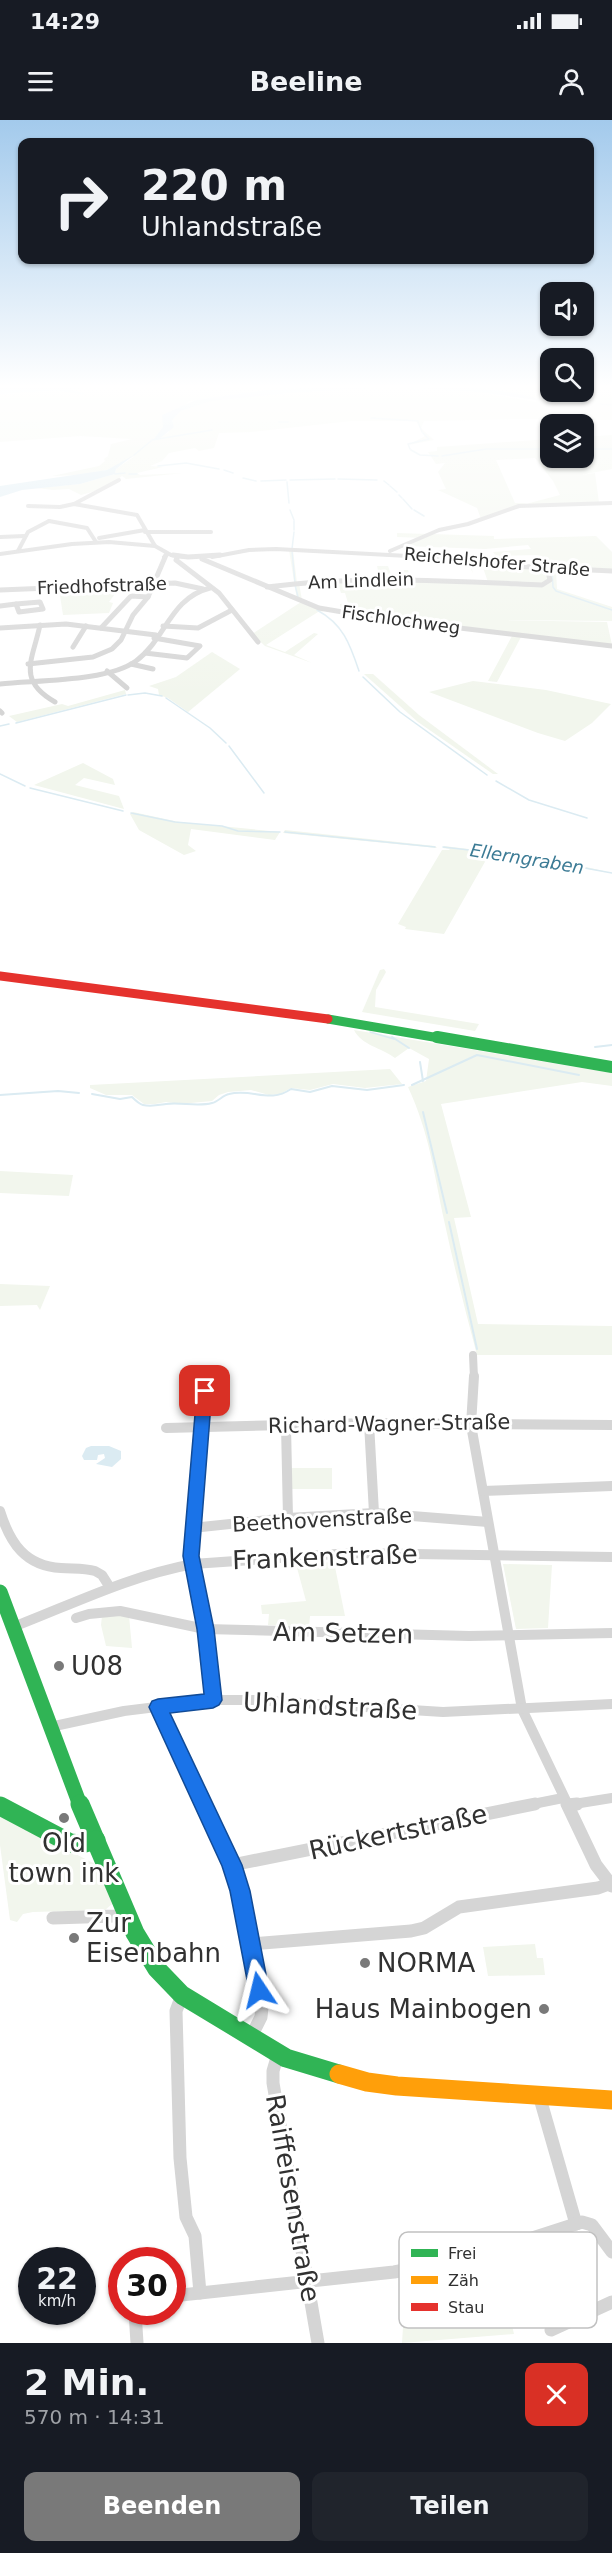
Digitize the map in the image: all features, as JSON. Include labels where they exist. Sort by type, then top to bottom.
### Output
[{"type":"main road","points":[[0,971],[341,1018],[612,1067]]},
{"type":"main road","points":[[0,976],[341,1018]]},
{"type":"main road","points":[[0,981],[29,980]]},
{"type":"main road","points":[[368,1023],[612,1061]]},
{"type":"main road","points":[[0,1592],[50,1727],[126,1912],[144,1949],[158,1969],[182,1995],[278,2054],[309,2066],[381,2084],[612,2100]]},
{"type":"main road","points":[[0,1806],[70,1843],[81,1844],[96,1840]]},
{"type":"street","points":[[28,506],[48,507],[51,513],[60,507],[74,504],[105,491]]},
{"type":"street","points":[[384,553],[414,543],[439,530],[519,506],[612,503]]},
{"type":"street","points":[[28,664],[100,654],[117,645],[133,615],[148,597],[166,556],[146,536],[142,521],[137,515],[74,504]]},
{"type":"street","points":[[18,551],[26,536],[50,518],[85,527],[96,540],[155,546]]},
{"type":"street","points":[[0,554],[145,531],[212,532]]},
{"type":"street","points":[[0,537],[26,536]]},
{"type":"street","name":"Reichelshofer Straße","points":[[166,556],[200,558],[262,549],[384,553],[548,568],[612,571]]},
{"type":"street","points":[[178,556],[176,560],[208,588],[219,593],[258,642]]},
{"type":"street","name":"Fischlochweg","points":[[200,558],[315,607],[360,616],[612,646]]},
{"type":"street","name":"Am Lindlein","points":[[266,587],[297,583],[424,580],[542,585],[550,580],[548,568]]},
{"type":"street","name":"Friedhofstraße","points":[[0,590],[180,583],[208,588]]},
{"type":"street","points":[[0,684],[107,671],[131,664],[145,653],[163,626],[186,600],[208,588]]},
{"type":"street","points":[[101,628],[131,596],[148,597]]},
{"type":"street","points":[[0,606],[16,604],[40,602],[43,609],[20,612],[16,604]]},
{"type":"street","points":[[163,626],[198,628],[232,610]]},
{"type":"street","points":[[40,624],[28,664],[31,680],[55,702]]},
{"type":"street","points":[[0,628],[66,624],[124,631],[196,643],[200,646],[187,658],[145,653]]},
{"type":"street","points":[[73,647],[86,626]]},
{"type":"street","points":[[131,664],[153,669]]},
{"type":"street","points":[[107,671],[127,688]]},
{"type":"street","points":[[250,1944],[411,1931],[424,1928],[459,1907],[611,1885],[596,1865],[522,1709],[471,1425],[474,1385],[473,1355]]},
{"type":"street","points":[[205,1391],[191,1556],[206,1629],[213,1700]]},
{"type":"street","points":[[369,1423],[374,1514]]},
{"type":"street","name":"Richard-Wagner-Straße","points":[[166,1428],[369,1423],[612,1425]]},
{"type":"street","points":[[286,1426],[288,1518]]},
{"type":"street","points":[[483,1491],[612,1486]]},
{"type":"street","points":[[0,1511],[9,1535],[28,1560],[38,1565],[57,1569],[94,1570],[102,1575],[109,1586]]},
{"type":"street","name":"Beethovenstraße","points":[[192,1528],[288,1518],[374,1514],[488,1522]]},
{"type":"street","name":"Frankenstraße","points":[[13,1627],[41,1617],[109,1586],[150,1572],[193,1564],[351,1553],[612,1557]]},
{"type":"street","name":"Am Setzen","points":[[76,1617],[120,1611],[206,1629],[470,1636],[612,1633]]},
{"type":"street","name":"Uhlandstraße","points":[[50,1727],[124,1711],[213,1700],[253,1700],[443,1712],[612,1704]]},
{"type":"street","points":[[158,1707],[232,1865],[240,1891],[262,2007],[261,2017],[251,2037]]},
{"type":"street","name":"Rückertstraße","points":[[232,1865],[566,1801],[612,1798]]},
{"type":"street","points":[[53,1918],[116,1916],[126,1912]]},
{"type":"street","points":[[182,1995],[176,2011],[180,2158],[186,2217],[195,2236],[200,2293]]},
{"type":"street","name":"Raiffeisenstraße","points":[[278,2054],[273,2071],[273,2083],[318,2343]]},
{"type":"street","points":[[538,2095],[576,2224]]},
{"type":"street","points":[[553,2232],[582,2222],[592,2225],[612,2252]]},
{"type":"street","points":[[186,2294],[399,2271]]},
{"type":"street","points":[[597,2309],[612,2302]]},
{"type":"street","points":[[136,2325],[137,2343]]},
{"type":"street","points":[[551,2330],[555,2328]]},
{"type":"shaded area","points":[[0,491],[20,491],[0,497]]},
{"type":"shaded area","points":[[72,491],[96,491],[81,495]]},
{"type":"shaded area","points":[[440,491],[510,491],[515,503],[527,503],[481,519],[477,508]]},
{"type":"shaded area","points":[[558,491],[597,491],[599,503],[522,505],[560,495]]},
{"type":"shaded area","points":[[397,533],[494,536],[494,539],[596,536],[612,552],[612,573],[556,571],[557,589],[612,607],[612,621],[494,620],[607,622],[612,645],[352,614],[350,609],[341,609],[340,604],[348,603],[338,583],[380,580],[377,566],[388,566],[393,580],[405,580],[404,570],[408,570],[411,580],[488,582],[482,565],[470,564],[473,573],[468,564],[410,555],[413,554],[496,556],[493,552],[531,549],[528,545],[485,549],[404,546],[423,538],[397,537]],"holes":[[[536,555],[545,566],[456,557],[496,556]]]},
{"type":"shaded area","points":[[289,550],[293,550],[297,583],[299,583],[302,600],[324,611],[318,612],[266,645],[285,652],[314,633],[318,634],[294,655],[312,663],[265,646],[252,634],[301,602],[297,600]]},
{"type":"shaded area","points":[[117,586],[117,591],[109,602],[113,603],[109,613],[63,615],[59,589]]},
{"type":"shaded area","points":[[512,636],[521,637],[497,682],[488,681]]},
{"type":"shaded area","points":[[212,652],[240,669],[188,712],[168,698],[159,695],[158,689],[149,686],[176,677]]},
{"type":"shaded area","points":[[364,674],[373,674],[419,715],[498,774],[493,774],[418,722]]},
{"type":"shaded area","points":[[473,681],[546,690],[611,704],[592,723],[565,741],[429,692]]},
{"type":"shaded area","points":[[125,690],[126,694],[17,722],[9,716],[62,704],[68,706]]},
{"type":"shaded area","points":[[83,763],[113,779],[115,785],[84,778],[75,785],[119,796],[124,809],[34,785]]},
{"type":"shaded area","points":[[133,812],[179,822],[280,832],[275,840],[191,829],[188,845],[196,851],[184,855],[139,830],[130,814]]},
{"type":"shaded area","points":[[285,830],[435,846],[437,848],[283,833]]},
{"type":"shaded area","points":[[444,846],[552,859],[612,873],[490,853],[444,934],[405,929],[406,927],[398,924],[442,850],[450,849],[443,848]]},
{"type":"shaded area","points":[[384,969],[386,972],[376,990],[375,1007],[479,1024],[475,1031],[362,1012],[380,970]]},
{"type":"shaded area","points":[[354,1030],[612,1073],[612,1086],[582,1082],[441,1104],[471,1217],[454,1218],[478,1324],[612,1326],[612,1355],[477,1355],[426,1136],[408,1087],[426,1081],[429,1059],[409,1048],[395,1058],[367,1043]]},
{"type":"shaded area","points":[[390,1069],[402,1084],[365,1088],[333,1084],[310,1090],[291,1088],[280,1094],[269,1095],[251,1090],[228,1092],[212,1101],[180,1104],[166,1102],[144,1104],[132,1095],[106,1095],[90,1088],[90,1085]]},
{"type":"shaded area","points":[[0,1171],[73,1175],[69,1196],[0,1193]]},
{"type":"shaded area","points":[[0,1284],[50,1286],[40,1310],[37,1305],[0,1306]]},
{"type":"shaded area","points":[[109,1446],[121,1451],[121,1459],[112,1467],[96,1464],[105,1458],[104,1454],[98,1455],[97,1460],[84,1460],[82,1456],[86,1448]]},
{"type":"shaded area","points":[[290,1468],[332,1468],[332,1489],[289,1489]]},
{"type":"shaded area","points":[[334,1562],[345,1616],[310,1616],[309,1627],[268,1625],[269,1614],[262,1614],[261,1605],[306,1601],[296,1564]]},
{"type":"shaded area","points":[[503,1564],[552,1565],[548,1628],[516,1629]]},
{"type":"shaded area","points":[[102,1616],[129,1616],[132,1648],[106,1646],[101,1625]]},
{"type":"shaded area","points":[[0,1815],[97,1865],[112,1904],[105,1910],[33,1912],[23,1914],[17,1922],[10,1920],[0,1845]]},
{"type":"shaded area","points":[[535,1944],[537,1958],[543,1958],[545,1975],[488,1976],[483,1947]]},
{"type":"shaded area","points":[[403,2328],[513,2328],[514,2334],[402,2343]]},
{"type":"waterway","points":[[288,491],[289,503]]},
{"type":"waterway","points":[[399,495],[402,498]]},
{"type":"waterway","points":[[403,499],[412,509]]},
{"type":"waterway","points":[[290,510],[294,520]]},
{"type":"waterway","points":[[414,510],[424,516]]},
{"type":"waterway","points":[[294,521],[294,530]]},
{"type":"waterway","points":[[292,549],[294,532]]},
{"type":"waterway","points":[[292,551],[295,583]]},
{"type":"waterway","points":[[554,570],[552,570],[553,587],[556,591],[612,610]]},
{"type":"waterway","points":[[295,585],[298,597]]},
{"type":"waterway","points":[[317,610],[339,628],[359,671]]},
{"type":"waterway","points":[[363,677],[400,712],[487,775]]},
{"type":"waterway","points":[[128,695],[145,693],[162,696]]},
{"type":"waterway","points":[[16,723],[126,695]]},
{"type":"waterway","points":[[166,698],[210,728],[226,743]]},
{"type":"waterway","points":[[0,726],[9,724]]},
{"type":"waterway","points":[[229,746],[264,793]]},
{"type":"waterway","name":"Ellerngraben","points":[[0,774],[25,786]]},
{"type":"waterway","points":[[496,781],[529,800],[587,818]]},
{"type":"waterway","name":"Ellerngraben","points":[[30,788],[123,811]]},
{"type":"waterway","name":"Ellerngraben","points":[[131,813],[175,822],[222,826],[238,831],[280,832]]},
{"type":"waterway","name":"Ellerngraben","points":[[285,832],[435,847]]},
{"type":"waterway","name":"Ellerngraben","points":[[443,847],[513,855],[612,873]]},
{"type":"waterway","points":[[370,1032],[394,1039]]},
{"type":"waterway","points":[[392,1037],[409,1048]]},
{"type":"waterway","points":[[595,1047],[612,1045]]},
{"type":"waterway","points":[[423,1080],[477,1055],[579,1075]]},
{"type":"waterway","points":[[420,1062],[423,1080]]},
{"type":"waterway","points":[[412,1085],[423,1080]]},
{"type":"waterway","points":[[92,1094],[120,1099],[132,1097],[146,1106],[201,1105],[238,1093],[268,1096],[291,1089],[310,1092],[332,1086],[367,1090],[404,1085]]},
{"type":"waterway","points":[[0,1095],[58,1091],[79,1093]]},
{"type":"waterway","points":[[423,1112],[447,1213]]},
{"type":"waterway","points":[[449,1222],[477,1349]]},
{"type":"traffic: fast","points":[[328,1019],[612,1067]]},
{"type":"traffic: fast","points":[[0,1592],[78,1800],[135,1933],[157,1969],[182,1995],[286,2058],[339,2074]]},
{"type":"traffic: fast","points":[[0,1806],[70,1843],[81,1844],[96,1840]]},
{"type":"traffic: slow","points":[[339,2074],[367,2082],[397,2086],[612,2100]]},
{"type":"traffic: jam","points":[[0,976],[328,1019]]},
{"type":"place","name":"U08","points":[[59,1666]]},
{"type":"place","name":"Old town ink","points":[[64,1818]]},
{"type":"place","name":"Zur Eisenbahn","points":[[74,1938]]},
{"type":"place","name":"NORMA","points":[[365,1963]]},
{"type":"place","name":"Haus Mainbogen","points":[[544,2009]]},
{"type":"route","points":[[205,1391],[191,1556],[206,1629],[213,1700],[158,1707],[232,1865],[240,1891],[259,1990]]}]
